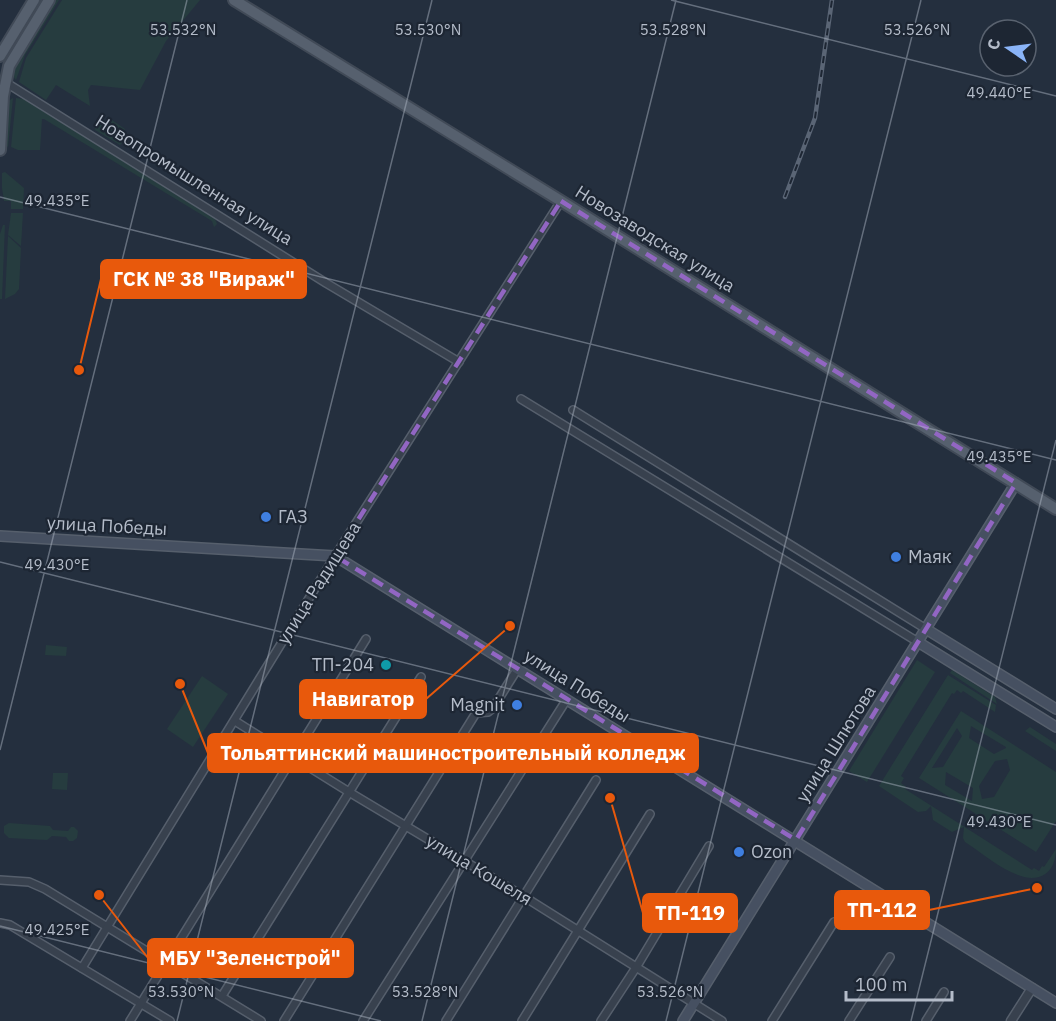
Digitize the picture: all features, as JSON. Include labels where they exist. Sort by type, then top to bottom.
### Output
[{"type":"main road","points":[[0,56],[34,0]]},
{"type":"main road","points":[[0,150],[5,82],[15,53],[49,0]]},
{"type":"main road","name":"Новозаводская улица","points":[[234,0],[1056,509]]},
{"type":"main road","name":"улица Шлютова","points":[[683,1021],[1016,483]]},
{"type":"main road","name":"улица Победы","points":[[0,536],[336,556],[1056,1003]]},
{"type":"main road","points":[[926,629],[1056,709]]},
{"type":"main road","points":[[918,642],[1056,727]]},
{"type":"street","name":"Новопромышленная улица","points":[[5,82],[308,271],[459,362]]},
{"type":"street","name":"улица Радищева","points":[[82,968],[336,556],[561,201]]},
{"type":"street","points":[[521,399],[918,642]]},
{"type":"street","points":[[573,410],[926,629]]},
{"type":"street","points":[[130,1021],[366,639]]},
{"type":"street","points":[[284,1021],[476,713],[488,712],[494,708],[518,669]]},
{"type":"street","points":[[222,996],[421,677]]},
{"type":"street","points":[[363,1021],[567,699]]},
{"type":"street","name":"улица Кошеля","points":[[235,721],[638,966],[722,1021]]},
{"type":"street","points":[[446,1021],[596,780]]},
{"type":"street","points":[[522,1021],[650,814]]},
{"type":"street","points":[[602,1021],[638,966],[709,846]]},
{"type":"street","points":[[0,880],[29,882],[45,889],[261,1021]]},
{"type":"street","points":[[772,1021],[834,922]]},
{"type":"street","points":[[0,923],[10,925],[170,1021]]},
{"type":"street","points":[[849,1021],[890,957]]},
{"type":"street","points":[[1011,1021],[1032,988]]},
{"type":"street","points":[[926,1021],[944,992]]},
{"type":"highlighted area","points":[[561,201],[1016,483],[796,840],[335,556]]},
{"type":"green space","points":[[52,0],[59,0],[25,55],[16,80],[13,76],[18,57]]},
{"type":"green space","points":[[62,0],[200,0],[166,41],[140,90],[91,85],[88,90],[90,106],[56,85],[46,100],[19,82],[26,58]]},
{"type":"green space","points":[[13,98],[8,147],[5,145],[7,102]]},
{"type":"green space","points":[[16,98],[24,99],[215,219],[217,224],[214,227],[212,221],[44,119],[42,119],[40,150],[18,150],[11,147]]},
{"type":"green space","points":[[109,118],[125,129],[123,142],[120,145],[95,130],[96,125]]},
{"type":"green space","points":[[5,172],[24,188],[23,209],[11,209],[11,201],[4,201],[2,173]]},
{"type":"green space","points":[[11,213],[23,213],[21,246],[8,235]]},
{"type":"green space","points":[[5,225],[2,299],[0,299],[0,234]]},
{"type":"green space","points":[[8,236],[21,248],[19,289],[5,299]]},
{"type":"green space","points":[[46,645],[67,647],[66,656],[45,655]]},
{"type":"green space","points":[[917,660],[935,672],[867,782],[849,771]]},
{"type":"green space","points":[[952,670],[995,697],[997,704],[950,673]]},
{"type":"green space","points":[[948,675],[996,705],[995,712],[963,691],[961,693],[957,690],[954,694],[952,693],[901,776],[904,778],[901,783],[906,787],[905,789],[1032,870],[1034,868],[1039,871],[1042,866],[1044,867],[1056,849],[1050,870],[1040,877],[1018,875],[1004,868],[965,842],[964,827],[952,832],[933,820],[931,806],[926,811],[918,812],[879,786]]},
{"type":"green space","points":[[202,676],[228,694],[193,747],[167,729]]},
{"type":"green space","points":[[961,711],[1056,772],[1056,821],[1036,852],[919,778]],"holes":[[[971,726],[1006,748],[994,754],[969,738]],[[957,728],[962,736],[943,767],[932,768]],[[1007,759],[1010,770],[994,797],[982,799],[979,786],[995,761]],[[946,772],[973,788],[972,801],[945,785]]]},
{"type":"green space","points":[[1030,727],[1056,744],[1056,751],[1025,731]]},
{"type":"green space","points":[[53,773],[68,773],[67,790],[52,789]]},
{"type":"green space","points":[[9,823],[50,826],[53,830],[68,831],[74,827],[78,831],[77,838],[69,841],[66,837],[52,836],[47,840],[9,838],[4,833],[4,826]]},
{"type":"railway","points":[[785,197],[815,118],[832,0]]},
{"type":"place","name":"ГСК № 38 \"Вираж\"","points":[[79,370]]},
{"type":"place","name":"ГАЗ","points":[[266,517]]},
{"type":"place","name":"Маяк","points":[[896,557]]},
{"type":"place","name":"Навигатор","points":[[510,626]]},
{"type":"place","name":"ТП-204","points":[[386,665]]},
{"type":"place","name":"Тольяттинский машиностроительный колледж","points":[[180,684]]},
{"type":"place","name":"Magnit","points":[[517,705]]},
{"type":"place","name":"ТП-119","points":[[610,798]]},
{"type":"place","name":"Ozon","points":[[739,852]]},
{"type":"place","name":"ТП-112","points":[[1037,888]]},
{"type":"place","name":"МБУ \"Зеленстрой\"","points":[[99,895]]}]
